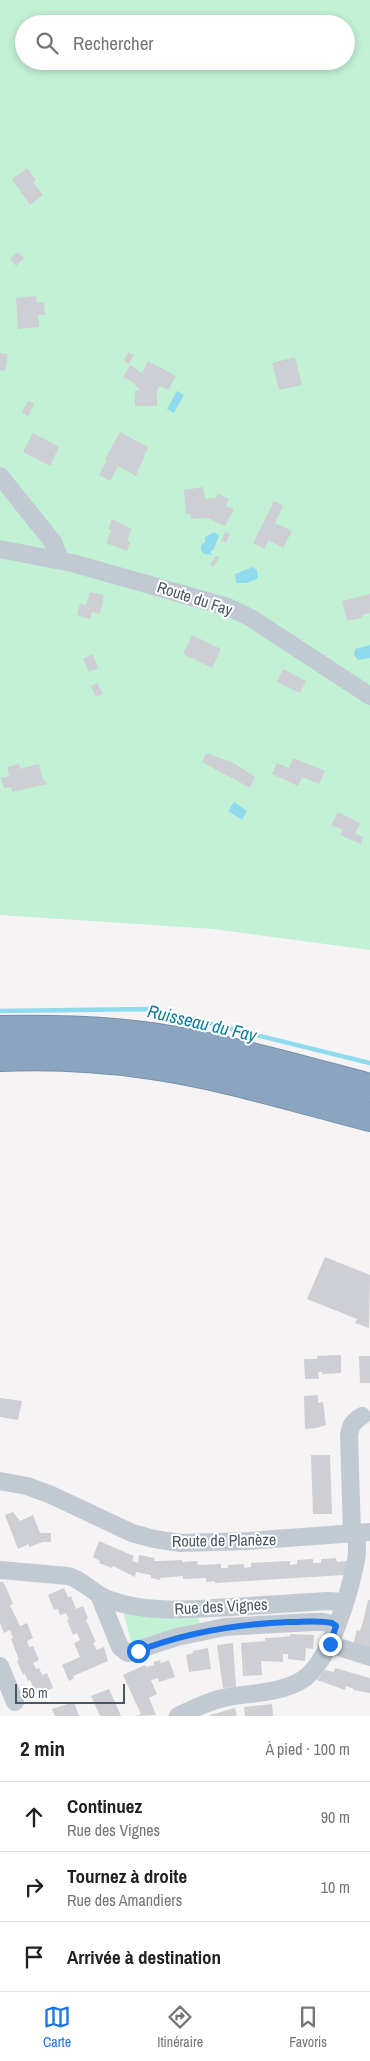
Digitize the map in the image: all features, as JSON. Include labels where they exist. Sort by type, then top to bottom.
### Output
[{"type":"highway","points":[[0,1030],[100,1032],[152,1037],[229,1052],[370,1088]]},
{"type":"highway","points":[[0,1057],[88,1057],[146,1064],[208,1076],[370,1117]]},
{"type":"street","points":[[0,476],[53,542],[58,554],[56,560]]},
{"type":"street","name":"Route du Fay","points":[[0,549],[56,560],[145,582],[228,608],[259,623],[370,696]]},
{"type":"street","points":[[178,1716],[226,1697],[277,1689],[302,1680],[321,1660],[330,1644],[345,1602],[356,1560],[359,1533],[349,1436],[350,1427],[355,1420],[362,1416]]},
{"type":"street","name":"Route de Planèze","points":[[0,1480],[27,1486],[49,1494],[132,1533],[181,1543],[248,1541],[359,1533]]},
{"type":"street","name":"Rue des Vignes","points":[[0,1570],[68,1576],[76,1578],[99,1595],[124,1604],[163,1609],[201,1609],[327,1600],[345,1602]]},
{"type":"street","name":"Rue des Vignes","points":[[99,1595],[120,1647],[128,1653],[177,1637],[226,1627],[313,1622],[323,1622],[336,1626]]},
{"type":"street","points":[[330,1644],[370,1657]]},
{"type":"street","points":[[0,1666],[15,1702]]},
{"type":"green space","points":[[0,0],[370,0],[370,950],[214,929],[0,915]]},
{"type":"green space","points":[[123,1611],[198,1616],[201,1628],[132,1645]]},
{"type":"water","points":[[177,391],[184,395],[174,413],[167,409]]},
{"type":"water","points":[[214,532],[219,536],[214,549],[210,552],[212,555],[204,554],[201,550],[201,545],[205,542],[205,537]]},
{"type":"water","points":[[253,567],[257,570],[258,578],[247,583],[236,583],[235,574]]},
{"type":"water","points":[[370,645],[370,658],[358,660],[354,655],[355,649]]},
{"type":"water","points":[[234,802],[247,811],[242,820],[228,811]]},
{"type":"building","points":[[27,168],[36,180],[33,182],[43,195],[30,205],[12,179]]},
{"type":"building","points":[[18,252],[24,258],[16,266],[10,259]]},
{"type":"building","points":[[36,296],[37,303],[44,302],[45,315],[38,315],[39,327],[18,329],[16,298]]},
{"type":"building","points":[[128,352],[134,355],[129,364],[124,361]]},
{"type":"building","points":[[0,353],[8,354],[5,371],[0,370]]},
{"type":"building","points":[[295,357],[302,385],[279,390],[272,363]]},
{"type":"building","points":[[148,361],[176,376],[168,390],[159,386],[157,406],[135,406],[135,391],[139,391],[139,388],[135,386],[136,384],[123,377],[130,365],[142,373]]},
{"type":"building","points":[[28,401],[34,404],[28,416],[22,412]]},
{"type":"building","points":[[120,432],[148,447],[136,476],[118,466],[110,481],[99,475],[107,460],[105,459]]},
{"type":"building","points":[[33,433],[59,447],[50,466],[23,452]]},
{"type":"building","points":[[203,487],[205,499],[216,498],[218,494],[229,499],[226,506],[234,509],[225,526],[208,518],[191,519],[191,514],[186,514],[184,490]]},
{"type":"building","points":[[274,501],[283,506],[275,523],[292,531],[283,548],[269,540],[264,549],[253,543]]},
{"type":"building","points":[[112,519],[132,529],[127,540],[130,542],[127,551],[106,543],[111,530],[108,529]]},
{"type":"building","points":[[225,532],[230,534],[226,543],[221,541]]},
{"type":"building","points":[[215,556],[219,557],[214,567],[210,565]]},
{"type":"building","points":[[90,592],[104,595],[100,614],[92,612],[90,619],[77,615],[80,604],[86,605]]},
{"type":"building","points":[[370,594],[370,613],[362,615],[362,618],[347,621],[342,601]]},
{"type":"building","points":[[192,635],[221,649],[212,668],[183,654]]},
{"type":"building","points":[[92,654],[98,668],[89,672],[83,659]]},
{"type":"building","points":[[283,669],[306,681],[300,693],[277,682]]},
{"type":"building","points":[[97,683],[103,694],[96,697],[91,686]]},
{"type":"building","points":[[206,753],[232,762],[255,777],[250,788],[202,762]]},
{"type":"building","points":[[293,758],[325,771],[319,784],[302,777],[298,786],[272,774],[277,763],[289,768]]},
{"type":"building","points":[[19,764],[20,769],[39,764],[43,780],[47,784],[12,792],[11,787],[4,788],[1,778],[9,776],[7,767]]},
{"type":"building","points":[[338,812],[360,823],[355,834],[363,837],[361,844],[340,835],[343,830],[331,825]]},
{"type":"building","points":[[325,1257],[370,1275],[369,1328],[355,1323],[357,1319],[307,1299]]},
{"type":"building","points":[[341,1355],[341,1373],[322,1374],[322,1372],[318,1372],[319,1379],[305,1379],[304,1359],[317,1359],[317,1356]]},
{"type":"building","points":[[359,1356],[370,1356],[370,1383],[360,1383]]},
{"type":"building","points":[[318,1395],[318,1403],[323,1402],[326,1425],[305,1429],[304,1396]]},
{"type":"building","points":[[0,1398],[22,1401],[18,1420],[0,1417]]},
{"type":"building","points":[[311,1455],[330,1455],[332,1514],[313,1514]]},
{"type":"building","points":[[13,1512],[20,1521],[33,1515],[40,1533],[51,1533],[51,1542],[43,1542],[29,1547],[29,1544],[18,1549],[5,1515]]},
{"type":"building","points":[[99,1541],[134,1556],[132,1561],[138,1563],[139,1555],[155,1558],[154,1561],[182,1560],[182,1562],[197,1561],[198,1565],[221,1564],[221,1568],[228,1568],[228,1565],[244,1564],[244,1568],[251,1567],[251,1563],[290,1561],[290,1565],[297,1564],[297,1560],[313,1559],[313,1563],[321,1563],[321,1559],[336,1558],[337,1562],[348,1561],[345,1575],[215,1583],[215,1581],[206,1582],[206,1578],[183,1579],[183,1576],[160,1578],[160,1580],[151,1578],[151,1575],[136,1572],[135,1577],[113,1566],[112,1568],[99,1563],[100,1561],[93,1557]]},
{"type":"building","points":[[0,1582],[3,1582],[7,1589],[13,1604],[10,1605],[20,1626],[27,1623],[33,1638],[27,1641],[29,1647],[33,1646],[39,1660],[33,1663],[36,1669],[39,1668],[42,1675],[47,1673],[53,1688],[37,1695],[30,1680],[28,1681],[25,1674],[23,1675],[17,1661],[19,1660],[11,1639],[13,1638],[10,1630],[4,1633],[0,1623]]},
{"type":"building","points":[[64,1588],[68,1597],[71,1596],[76,1609],[83,1606],[88,1618],[86,1620],[96,1642],[93,1643],[97,1650],[104,1647],[108,1661],[73,1676],[74,1678],[69,1681],[62,1665],[80,1657],[74,1643],[80,1640],[77,1633],[73,1635],[66,1613],[60,1615],[58,1609],[54,1610],[48,1595]]},
{"type":"building","points":[[368,1600],[370,1600],[370,1650],[353,1645],[357,1630],[360,1631],[363,1622]]},
{"type":"building","points":[[290,1634],[314,1635],[313,1649],[306,1648],[305,1661],[288,1659],[288,1654],[283,1654],[283,1662],[261,1661],[262,1675],[243,1676],[241,1643],[265,1641],[265,1638],[290,1636]]},
{"type":"building","points":[[233,1643],[236,1687],[223,1688],[217,1645]]},
{"type":"building","points":[[208,1648],[211,1669],[189,1672],[186,1655],[193,1653],[193,1651]]},
{"type":"building","points":[[160,1660],[161,1663],[169,1660],[175,1677],[159,1682],[158,1678],[151,1680],[157,1694],[149,1698],[156,1715],[136,1716],[141,1714],[123,1675],[145,1665],[146,1667],[154,1665],[154,1662]]},
{"type":"building","points":[[335,1668],[370,1678],[370,1693],[354,1690],[346,1686],[345,1690],[317,1680],[325,1670],[334,1672]]},
{"type":"building","points":[[109,1689],[121,1716],[100,1716],[91,1696]]},
{"type":"building","points":[[74,1702],[79,1716],[55,1716],[52,1709]]},
{"type":"building","points":[[272,1704],[273,1716],[245,1716],[244,1707]]},
{"type":"building","points":[[235,1708],[237,1716],[210,1716],[210,1715]]},
{"type":"waterway","name":"Ruisseau du Fay","points":[[0,1011],[150,1009],[370,1063]]},
{"type":"route","points":[[138,1651],[177,1637],[226,1627],[281,1622],[332,1623],[336,1626],[330,1644]]}]
